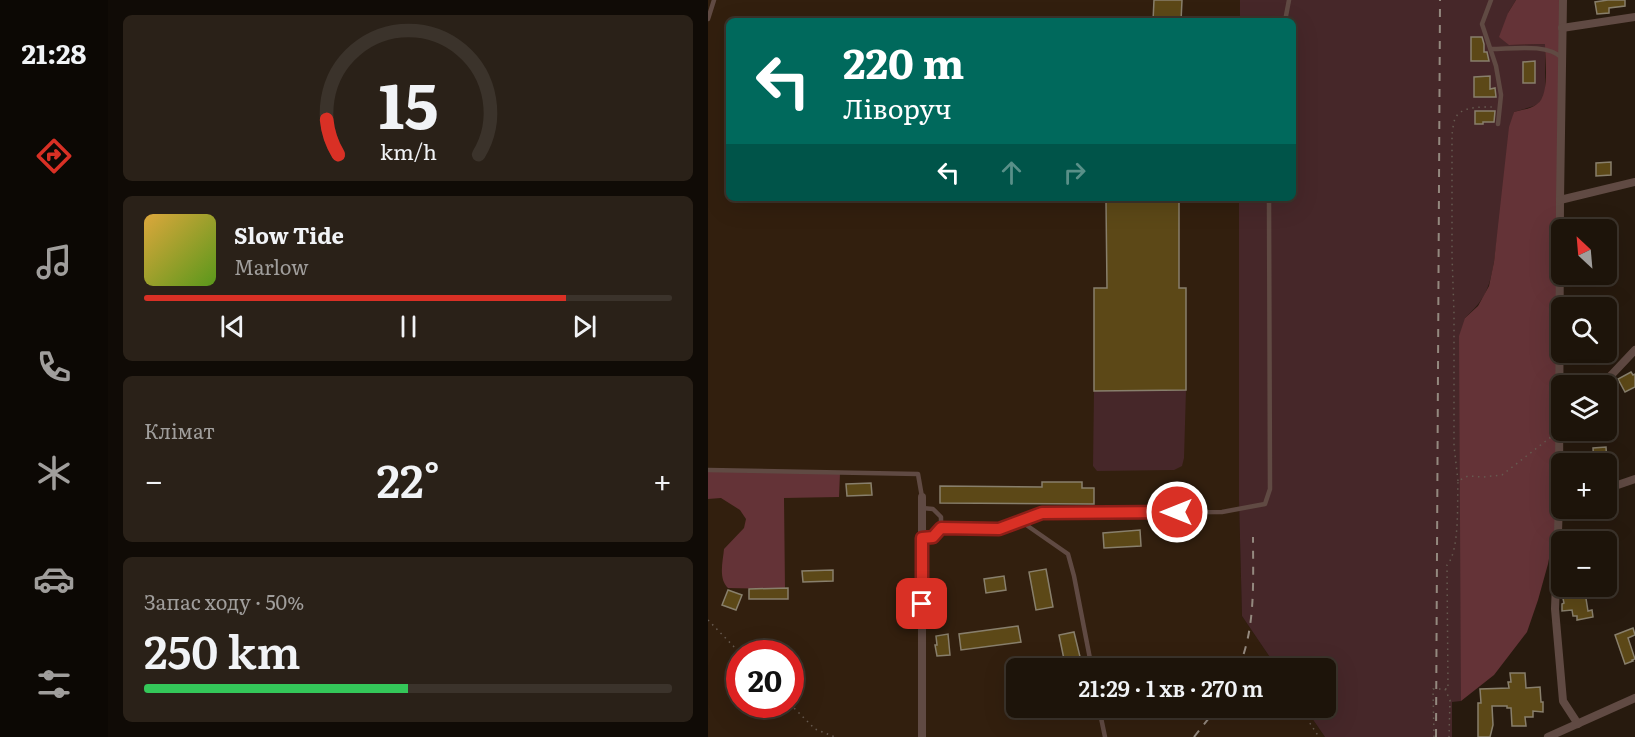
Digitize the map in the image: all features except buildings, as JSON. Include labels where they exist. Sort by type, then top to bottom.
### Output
[{"type":"street","points":[[1560,375],[1563,0]]},
{"type":"street","points":[[1562,28],[1635,17]]},
{"type":"street","points":[[1560,200],[1635,182]]},
{"type":"street","points":[[1611,375],[1635,350]]},
{"type":"street","points":[[1617,485],[1635,479]]},
{"type":"street","points":[[922,497],[922,737]]},
{"type":"street","points":[[1559,519],[1555,609],[1561,684],[1563,701],[1578,724]]},
{"type":"street","points":[[1548,737],[1635,698]]},
{"type":"lane","points":[[708,20],[714,0]]},
{"type":"lane","points":[[1286,18],[1289,0]]},
{"type":"lane","points":[[1491,0],[1482,24],[1498,76],[1501,95],[1498,124]]},
{"type":"lane","points":[[1491,49],[1541,48],[1557,53],[1562,58]]},
{"type":"lane","points":[[941,528],[999,529],[1042,513],[1222,512],[1265,504],[1270,489],[1269,201]]},
{"type":"lane","points":[[708,470],[918,474],[922,497]]},
{"type":"lane","points":[[922,508],[933,509],[940,517],[941,528],[933,537],[922,538]]},
{"type":"lane","points":[[1022,522],[1068,554],[1090,658]]},
{"type":"lane","points":[[1101,718],[1105,737]]},
{"type":"path","points":[[1434,737],[1433,689],[1448,689],[1447,565],[1455,549],[1458,481],[1454,446],[1452,134],[1455,118],[1459,114],[1474,107],[1500,107]]},
{"type":"path","points":[[1458,481],[1468,476],[1502,475],[1551,436]]},
{"type":"path","points":[[708,620],[727,640]]},
{"type":"path","points":[[1445,689],[1450,700],[1449,737]]},
{"type":"path","points":[[804,718],[815,729],[835,737]]},
{"type":"path","points":[[1307,718],[1319,737]]},
{"type":"shaded area","points":[[708,0],[1240,0],[1240,18],[726,18],[726,201],[1239,201],[1239,500],[1242,616],[1271,658],[1006,658],[1006,718],[1312,718],[1325,737],[708,737]]},
{"type":"shaded area","points":[[1240,0],[1516,0],[1508,13],[1509,45],[1545,44],[1545,95],[1534,106],[1514,112],[1492,272],[1482,299],[1465,318],[1461,701],[1452,702],[1452,737],[1325,737],[1312,718],[1336,718],[1336,658],[1271,658],[1242,616],[1239,500],[1239,201],[1296,201],[1296,18],[1240,18]]},
{"type":"shaded area","points":[[1516,0],[1563,0],[1561,219],[1551,219],[1551,285],[1561,285],[1561,297],[1551,297],[1551,363],[1560,363],[1560,375],[1551,375],[1551,441],[1560,441],[1559,453],[1551,453],[1551,519],[1556,519],[1554,531],[1551,531],[1548,564],[1527,632],[1494,675],[1461,701],[1459,336],[1465,318],[1478,306],[1489,286],[1494,262],[1509,127],[1514,112],[1537,104],[1544,94],[1545,86],[1545,44],[1509,45],[1499,37],[1508,13]]},
{"type":"shaded area","points":[[1186,390],[1182,466],[1174,470],[1097,471],[1093,466],[1094,391]]},
{"type":"shaded area","points":[[708,470],[840,473],[839,497],[784,498],[785,589],[728,588],[725,584],[722,570],[724,549],[744,528],[746,519],[740,510],[721,498],[708,499]]},
{"type":"railway","points":[[1436,737],[1440,0]]},
{"type":"railway","points":[[1242,658],[1251,621],[1253,537]]},
{"type":"railway","points":[[1194,737],[1209,718]]},
{"type":"route","points":[[922,604],[922,538],[933,537],[941,528],[999,529],[1042,513],[1177,512]]}]
